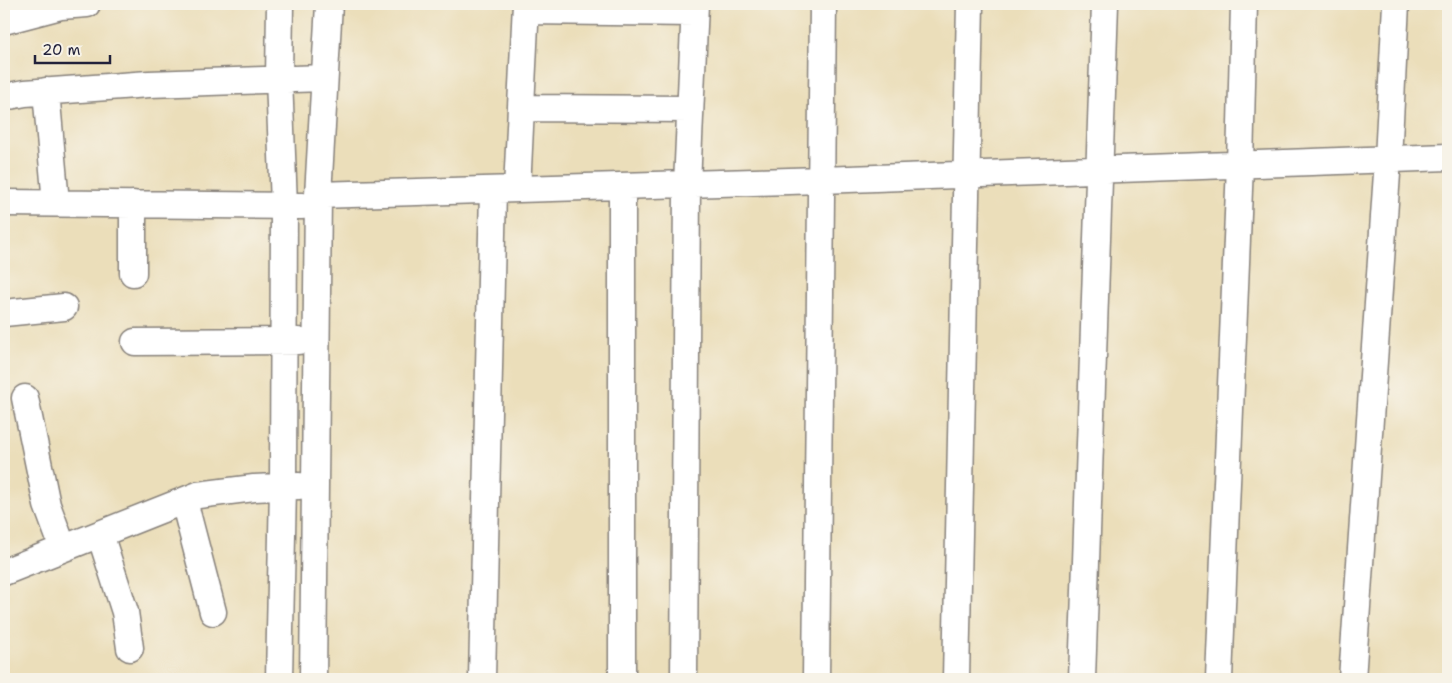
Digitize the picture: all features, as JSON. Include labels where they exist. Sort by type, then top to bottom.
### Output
[{"type":"street","points":[[4,21],[62,6],[87,4]]},
{"type":"street","points":[[279,679],[283,487],[282,341],[284,206],[279,79],[280,4]]},
{"type":"street","points":[[313,679],[318,200],[329,4]]},
{"type":"street","points":[[816,679],[823,4]]},
{"type":"street","points":[[956,679],[970,4]]},
{"type":"street","points":[[1082,679],[1105,4]]},
{"type":"street","points":[[1219,679],[1240,165],[1244,4]]},
{"type":"street","points":[[1352,679],[1388,159],[1396,4]]},
{"type":"street","points":[[482,679],[505,190],[521,108],[526,8],[694,8],[688,184],[684,679]]},
{"type":"street","points":[[4,96],[46,91],[150,84],[324,78]]},
{"type":"street","points":[[46,91],[56,203]]},
{"type":"street","points":[[521,108],[690,108]]},
{"type":"street","points":[[4,202],[284,206],[318,200],[505,190],[1448,157]]},
{"type":"street","points":[[622,186],[622,679]]},
{"type":"street","points":[[133,204],[133,273]]},
{"type":"street","points":[[4,313],[64,307]]},
{"type":"street","points":[[135,342],[316,341]]},
{"type":"street","points":[[25,398],[48,505],[63,548]]},
{"type":"street","points":[[4,572],[198,496],[254,488],[315,486]]},
{"type":"street","points":[[184,501],[213,612]]},
{"type":"street","points":[[100,534],[125,612],[130,648]]}]
